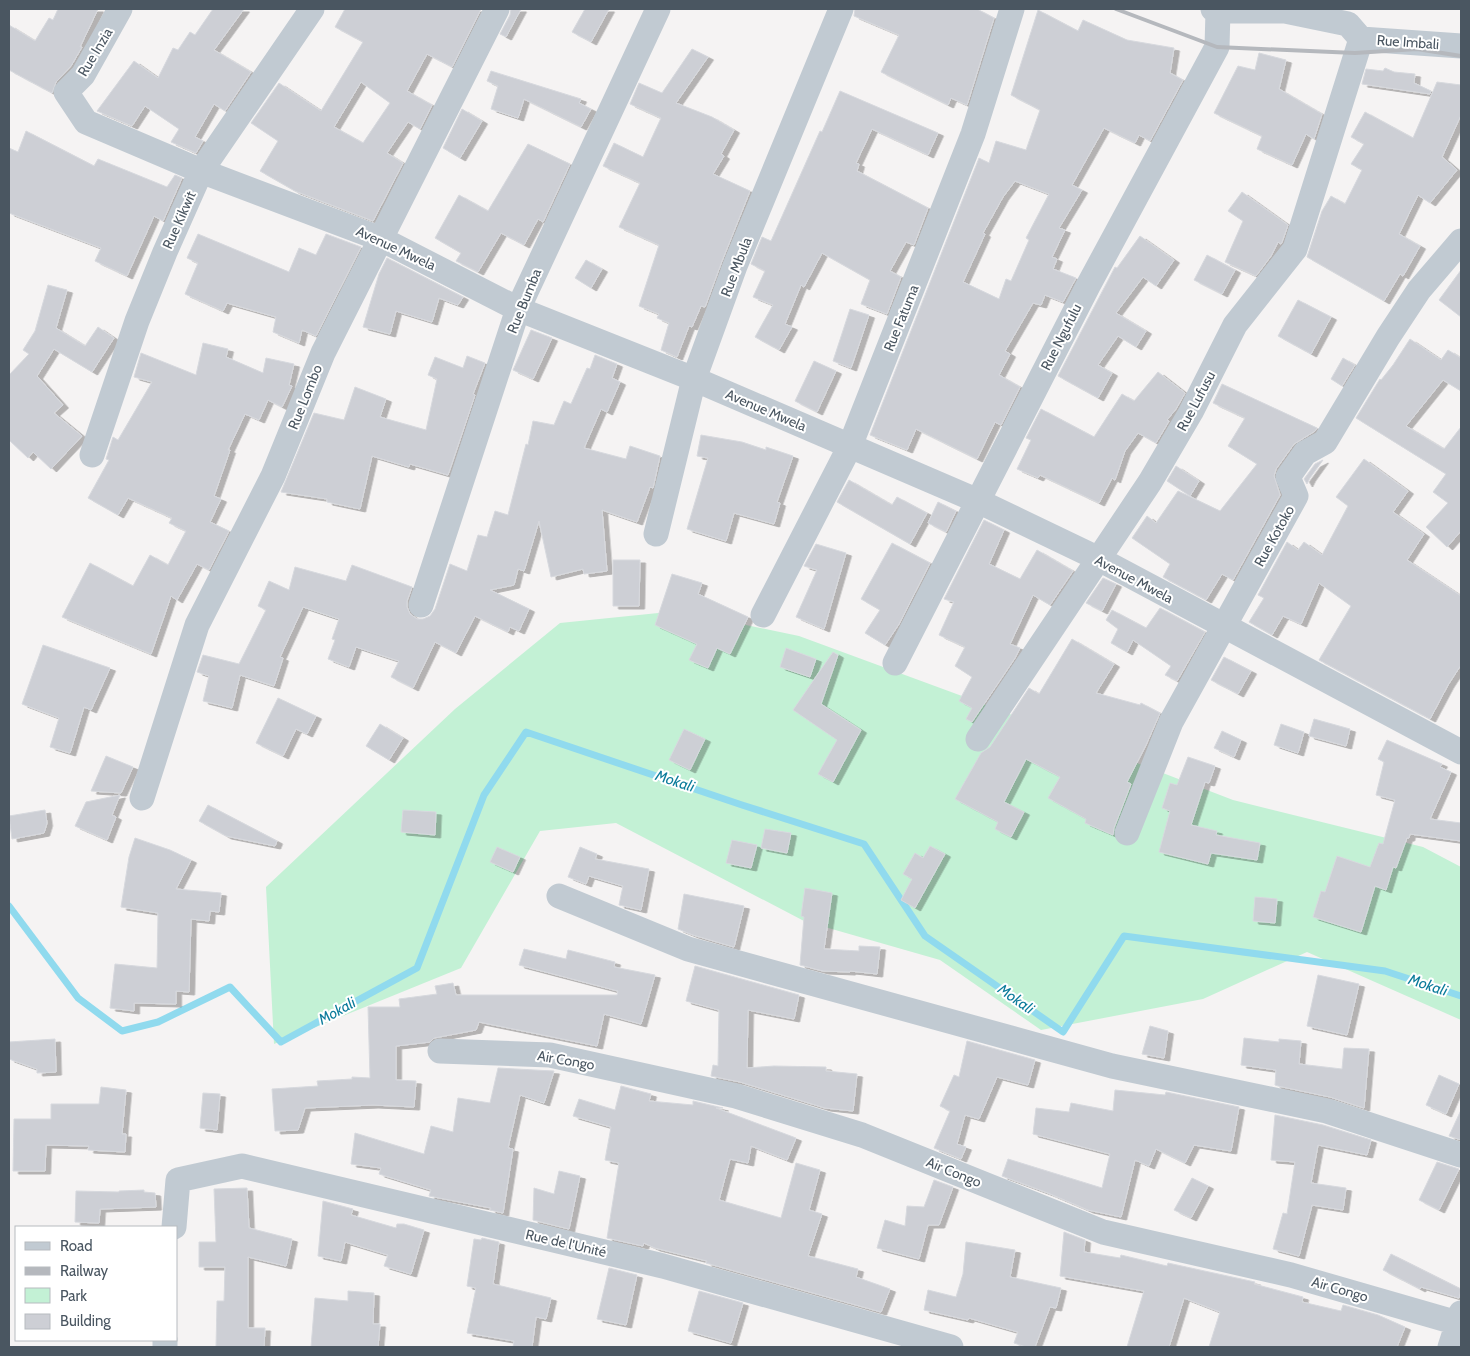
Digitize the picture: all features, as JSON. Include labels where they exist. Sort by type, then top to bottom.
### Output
[{"type":"street","name":"Rue Inzia","points":[[66,92],[84,75],[120,9]]},
{"type":"street","name":"Rue Kikwit","points":[[92,455],[138,321],[165,252],[201,171],[312,9]]},
{"type":"street","name":"Rue Lombo","points":[[142,798],[197,625],[273,476],[323,353],[497,9]]},
{"type":"street","name":"Rue Bumba","points":[[421,605],[518,309],[658,9]]},
{"type":"street","name":"Rue Mbula","points":[[656,534],[694,379],[735,266],[841,9]]},
{"type":"street","name":"Rue Fatuma","points":[[764,616],[850,446],[973,134],[1012,9]]},
{"type":"street","name":"Rue Imbali","points":[[1216,10],[1285,11],[1461,46]]},
{"type":"street","name":"Rue Ngufulu","points":[[895,662],[1089,284],[1217,47],[1216,10]]},
{"type":"street","name":"Rue Lufusu","points":[[978,740],[1150,482],[1182,427],[1235,325],[1295,250],[1354,24]]},
{"type":"street","name":"Avenue Mwela","points":[[66,92],[86,122],[201,171],[382,239],[518,309],[694,379],[978,501],[1099,560],[1461,752]]},
{"type":"street","name":"Rue Kotoko","points":[[1127,833],[1171,722],[1296,496],[1288,477],[1305,453],[1325,442],[1388,337],[1420,290],[1461,241]]},
{"type":"street","points":[[559,896],[688,949],[1112,1066],[1327,1111],[1461,1155]]},
{"type":"street","name":"Air Congo","points":[[440,1050],[550,1055],[736,1096],[862,1135],[1104,1232],[1290,1275],[1460,1320]]},
{"type":"street","name":"Rue de l'Unité","points":[[174,1226],[178,1180],[242,1166],[663,1266],[951,1347]]},
{"type":"street","points":[[1450,1347],[1460,1320]]},
{"type":"green space","points":[[678,611],[799,636],[981,703],[1233,800],[1423,847],[1461,867],[1461,1020],[1307,952],[1203,999],[1041,1030],[940,960],[804,921],[616,823],[540,831],[461,968],[274,1044],[266,887],[455,709],[560,623]]},
{"type":"building","points":[[58,9],[98,9],[80,47],[82,47],[71,66],[56,82],[52,93],[9,70],[9,25],[35,41],[49,18],[53,20]]},
{"type":"building","points":[[213,9],[244,9],[214,50],[251,72],[225,111],[214,104],[195,137],[203,141],[196,153],[171,142],[179,129],[145,106],[132,126],[97,111],[134,61],[158,78],[173,48],[178,50],[190,32],[195,35]]},
{"type":"building","points":[[345,9],[481,9],[452,67],[427,54],[407,91],[432,105],[420,129],[408,122],[387,153],[403,163],[373,221],[295,191],[260,171],[278,141],[251,123],[279,83],[321,111],[363,42],[335,27]],"holes":[[[361,82],[390,103],[363,143],[334,127]]]},
{"type":"building","points":[[511,9],[521,9],[506,37],[500,34],[510,15]]},
{"type":"building","points":[[585,9],[609,9],[591,42],[572,32]]},
{"type":"building","points":[[855,9],[977,9],[994,18],[967,105],[951,98],[948,105],[881,72],[899,35],[854,16]]},
{"type":"building","points":[[1038,10],[1078,31],[1083,20],[1127,40],[1174,48],[1170,73],[1183,80],[1150,141],[1139,135],[1135,143],[1104,128],[1072,185],[1082,190],[1059,228],[1065,230],[1052,257],[1057,259],[1053,269],[1076,278],[1063,302],[1045,295],[1041,305],[1033,303],[1005,351],[1010,354],[999,375],[1020,387],[1001,425],[995,422],[977,459],[916,429],[907,450],[870,435],[979,158],[989,163],[996,141],[1026,150],[1040,110],[1011,95]],"holes":[[[1015,181],[1049,194],[1026,238],[1029,240],[1011,281],[1006,279],[999,299],[963,282],[985,234],[983,233],[1003,197]]]},
{"type":"building","points":[[692,49],[708,57],[676,103],[712,117],[734,130],[721,154],[724,156],[713,174],[750,191],[705,307],[701,306],[692,327],[689,326],[677,357],[661,350],[669,323],[657,318],[659,314],[639,306],[659,245],[619,227],[640,183],[603,166],[614,143],[643,157],[661,118],[630,104],[639,83],[662,93]]},
{"type":"building","points":[[1259,53],[1286,60],[1279,89],[1322,114],[1314,139],[1306,134],[1292,165],[1257,149],[1262,136],[1214,113],[1238,66],[1255,70]]},
{"type":"building","points":[[1385,68],[1394,72],[1415,74],[1414,83],[1431,91],[1430,94],[1362,84],[1366,69],[1383,71]]},
{"type":"building","points":[[491,71],[581,99],[579,103],[591,109],[581,127],[524,99],[518,118],[491,109],[498,86],[487,81]]},
{"type":"building","points":[[1437,82],[1461,85],[1461,115],[1442,157],[1457,170],[1430,203],[1418,195],[1399,234],[1420,246],[1403,276],[1400,274],[1384,301],[1307,257],[1322,211],[1331,196],[1345,204],[1362,170],[1351,164],[1364,144],[1351,137],[1365,112],[1413,138]]},
{"type":"building","points":[[840,91],[938,133],[928,155],[872,129],[856,163],[859,164],[857,171],[928,208],[914,245],[906,242],[890,271],[901,277],[887,314],[861,304],[870,280],[822,253],[804,287],[801,285],[785,324],[792,327],[779,350],[755,337],[773,305],[753,297],[765,271],[751,264],[762,237],[771,241]]},
{"type":"building","points":[[462,109],[482,121],[460,158],[443,148]]},
{"type":"building","points":[[26,131],[94,166],[98,159],[167,187],[175,175],[182,178],[163,221],[154,216],[127,276],[95,261],[101,248],[9,213],[9,148],[18,152]]},
{"type":"building","points":[[528,144],[570,164],[543,222],[538,219],[524,245],[501,233],[478,272],[456,261],[461,253],[435,238],[459,195],[488,211]]},
{"type":"building","points":[[1242,192],[1288,225],[1281,244],[1278,242],[1271,256],[1256,276],[1225,262],[1243,221],[1228,211]]},
{"type":"building","points":[[198,234],[289,272],[299,248],[316,255],[326,234],[361,247],[316,336],[302,330],[299,343],[273,332],[276,317],[227,303],[223,311],[185,294],[198,263],[187,258]]},
{"type":"building","points":[[1140,236],[1174,260],[1156,286],[1143,277],[1116,313],[1146,331],[1136,347],[1118,336],[1098,365],[1112,373],[1098,398],[1058,376],[1115,267],[1117,268]]},
{"type":"building","points":[[1207,255],[1235,270],[1222,294],[1194,280]]},
{"type":"building","points":[[387,258],[463,297],[458,305],[439,298],[432,322],[396,311],[390,334],[363,327],[379,274]]},
{"type":"building","points":[[586,260],[602,269],[591,288],[575,278]]},
{"type":"building","points":[[1461,270],[1461,317],[1439,300]]},
{"type":"building","points":[[48,285],[67,290],[56,328],[85,346],[98,327],[114,338],[92,372],[54,349],[37,376],[63,405],[54,413],[82,436],[51,469],[33,452],[28,458],[9,440],[9,375],[29,354],[23,350],[35,331]]},
{"type":"building","points":[[1298,300],[1331,317],[1311,354],[1278,336]]},
{"type":"building","points":[[850,309],[869,315],[851,368],[833,361]]},
{"type":"building","points":[[531,330],[552,338],[533,379],[513,370]]},
{"type":"building","points":[[1410,339],[1441,360],[1448,350],[1461,358],[1461,391],[1443,380],[1406,426],[1444,449],[1461,427],[1461,531],[1447,547],[1426,527],[1448,503],[1433,492],[1446,474],[1356,418],[1380,379],[1393,365]]},
{"type":"building","points":[[203,343],[228,349],[226,357],[263,373],[266,358],[294,364],[289,385],[292,386],[282,407],[268,400],[259,420],[245,414],[228,450],[230,450],[214,496],[221,499],[210,522],[229,531],[209,570],[197,564],[177,600],[171,596],[151,654],[62,617],[90,563],[133,586],[150,555],[168,565],[186,531],[169,523],[172,518],[128,498],[118,515],[88,498],[109,460],[106,459],[113,437],[118,440],[152,382],[134,377],[141,353],[196,375]]},
{"type":"building","points":[[595,355],[617,364],[612,378],[620,382],[607,412],[601,409],[584,448],[626,459],[630,446],[660,456],[653,488],[650,487],[637,522],[602,510],[607,571],[584,574],[583,569],[551,577],[539,521],[524,571],[518,569],[514,585],[490,590],[529,609],[519,631],[510,627],[508,632],[475,616],[456,653],[435,642],[413,688],[391,677],[399,661],[356,647],[349,667],[328,659],[335,640],[332,639],[339,619],[303,607],[280,657],[283,658],[274,686],[240,675],[232,708],[203,701],[209,676],[197,672],[203,655],[239,664],[266,610],[258,606],[269,581],[289,590],[295,567],[346,581],[352,565],[412,587],[407,601],[410,614],[417,619],[430,616],[435,609],[450,564],[467,571],[478,535],[487,537],[495,511],[508,515],[533,421],[554,425],[564,401],[571,404],[587,368],[590,369]]},
{"type":"building","points":[[467,356],[485,363],[473,394],[475,395],[448,475],[410,464],[409,467],[372,456],[360,509],[327,502],[327,499],[281,492],[314,413],[344,420],[355,387],[386,399],[380,417],[426,430],[437,379],[428,375],[435,357],[463,368]]},
{"type":"building","points":[[1343,358],[1355,365],[1342,386],[1331,379]]},
{"type":"building","points":[[814,361],[836,371],[817,412],[795,401]]},
{"type":"building","points":[[1158,372],[1185,393],[1167,420],[1169,421],[1156,443],[1138,433],[1125,451],[1115,480],[1112,478],[1099,503],[1040,475],[1038,478],[1017,469],[1031,440],[1026,438],[1041,409],[1094,437],[1122,394],[1134,401]]},
{"type":"building","points":[[1222,384],[1317,428],[1294,444],[1276,469],[1274,476],[1280,495],[1233,580],[1222,574],[1206,600],[1163,577],[1170,564],[1132,538],[1147,516],[1156,523],[1178,491],[1220,511],[1257,464],[1228,446],[1245,418],[1213,403]]},
{"type":"building","points":[[701,435],[742,442],[766,450],[766,447],[793,456],[777,502],[780,503],[774,524],[734,513],[726,541],[687,529],[708,458],[697,456]]},
{"type":"building","points":[[1364,459],[1408,491],[1393,512],[1424,534],[1407,560],[1461,596],[1461,665],[1430,719],[1319,660],[1351,606],[1319,583],[1301,624],[1283,616],[1272,635],[1249,622],[1264,598],[1258,595],[1287,542],[1298,550],[1304,542],[1322,555],[1348,506],[1336,497]]},
{"type":"building","points":[[1323,460],[1307,484],[1304,479],[1315,464]]},
{"type":"building","points":[[1176,466],[1199,481],[1190,496],[1167,481]]},
{"type":"building","points":[[849,480],[892,505],[897,497],[927,513],[910,544],[837,502]]},
{"type":"building","points":[[938,502],[956,511],[946,532],[928,523]]},
{"type":"building","points":[[984,520],[1004,530],[989,564],[1020,579],[1037,550],[1073,571],[1050,605],[1033,595],[1010,644],[1020,648],[972,722],[966,719],[972,708],[959,701],[972,677],[955,666],[965,647],[939,635],[954,602],[944,599]]},
{"type":"building","points":[[892,543],[930,563],[899,624],[885,645],[865,633],[880,610],[861,599]]},
{"type":"building","points":[[816,544],[846,553],[824,629],[796,617],[817,570],[804,566]]},
{"type":"building","points":[[613,560],[640,560],[639,606],[613,606]]},
{"type":"building","points":[[672,574],[702,583],[698,594],[748,617],[730,654],[717,648],[708,668],[689,660],[697,644],[655,625]]},
{"type":"building","points":[[1103,578],[1116,584],[1102,611],[1086,603]]},
{"type":"building","points":[[1160,608],[1205,632],[1177,681],[1165,675],[1171,666],[1133,640],[1127,652],[1111,643],[1118,629],[1106,620],[1112,610],[1146,628]]},
{"type":"building","points":[[1072,639],[1114,664],[1096,693],[1140,705],[1141,703],[1160,713],[1127,782],[1131,784],[1113,835],[1085,823],[1086,819],[1048,798],[1060,777],[1026,759],[1004,802],[1024,812],[1011,837],[995,829],[998,822],[955,799],[981,753],[990,747],[1029,688],[1039,694]]},
{"type":"building","points":[[43,645],[110,668],[91,710],[84,707],[70,753],[50,747],[59,718],[22,704]]},
{"type":"building","points":[[786,648],[816,659],[810,677],[780,667]]},
{"type":"building","points":[[833,652],[838,655],[821,704],[861,730],[833,782],[818,774],[837,740],[793,710]]},
{"type":"building","points":[[1224,657],[1251,671],[1238,694],[1211,680]]},
{"type":"building","points":[[278,698],[316,716],[307,734],[296,729],[283,756],[256,743]]},
{"type":"building","points":[[1314,719],[1350,729],[1346,746],[1309,736]]},
{"type":"building","points":[[380,724],[403,738],[389,760],[366,746]]},
{"type":"building","points":[[1281,724],[1304,732],[1298,753],[1274,745]]},
{"type":"building","points":[[684,729],[705,739],[690,770],[669,760]]},
{"type":"building","points":[[1222,731],[1241,740],[1234,757],[1214,748]]},
{"type":"building","points":[[1387,740],[1442,764],[1440,767],[1451,772],[1430,819],[1461,823],[1461,841],[1410,834],[1396,868],[1393,867],[1386,890],[1375,886],[1361,932],[1313,917],[1321,891],[1325,892],[1337,856],[1370,867],[1379,843],[1383,844],[1395,800],[1376,795],[1384,762],[1378,759]]},
{"type":"building","points":[[106,756],[133,767],[121,793],[91,791]]},
{"type":"building","points":[[1188,757],[1215,766],[1209,783],[1205,782],[1191,825],[1217,831],[1216,835],[1260,843],[1257,860],[1211,853],[1208,864],[1159,852],[1170,811],[1162,808],[1170,783],[1177,785]]},
{"type":"building","points":[[120,795],[112,815],[116,817],[107,840],[75,826],[86,802]]},
{"type":"building","points":[[208,805],[277,841],[275,846],[226,836],[199,821]]},
{"type":"building","points":[[45,810],[47,823],[44,833],[12,839],[9,816]]},
{"type":"building","points":[[403,810],[436,812],[435,835],[401,832]]},
{"type":"building","points":[[765,829],[791,833],[787,853],[761,848]]},
{"type":"building","points":[[135,838],[170,850],[191,860],[176,889],[221,893],[219,912],[210,911],[209,921],[191,919],[189,992],[176,991],[176,1004],[134,1003],[134,1011],[110,1008],[115,964],[157,968],[158,913],[121,907],[129,857]]},
{"type":"building","points":[[732,840],[757,845],[751,868],[726,863]]},
{"type":"building","points":[[930,846],[945,854],[915,908],[901,900],[912,879],[903,874],[915,853],[923,858]]},
{"type":"building","points":[[497,847],[520,857],[513,872],[490,862]]},
{"type":"building","points":[[580,847],[597,854],[595,859],[649,869],[641,910],[619,905],[623,886],[589,876],[586,884],[568,877]]},
{"type":"building","points":[[805,888],[832,893],[824,949],[859,951],[859,946],[880,947],[877,974],[823,971],[800,965],[804,917],[801,916]]},
{"type":"building","points":[[684,894],[744,906],[734,947],[678,929]]},
{"type":"building","points":[[1255,897],[1277,899],[1275,923],[1253,921]]},
{"type":"building","points":[[524,949],[566,959],[568,950],[615,962],[614,967],[655,975],[641,1024],[604,1014],[597,1046],[479,1022],[476,1030],[434,1038],[430,1042],[396,1046],[396,1080],[416,1081],[414,1107],[373,1105],[305,1108],[298,1130],[275,1131],[272,1089],[318,1086],[317,1081],[352,1079],[352,1077],[370,1078],[368,1007],[400,1007],[399,999],[437,994],[435,986],[453,983],[456,995],[617,995],[618,991],[519,965]]},
{"type":"building","points":[[695,966],[799,995],[794,1019],[748,1010],[747,1068],[774,1066],[826,1067],[826,1071],[857,1074],[853,1111],[825,1108],[740,1082],[711,1076],[713,1065],[718,1066],[719,1010],[686,1001]]},
{"type":"building","points":[[1318,975],[1359,984],[1347,1035],[1307,1026]]},
{"type":"building","points":[[1150,1026],[1168,1031],[1164,1058],[1142,1054]]},
{"type":"building","points":[[1244,1038],[1279,1042],[1279,1039],[1301,1041],[1299,1064],[1342,1069],[1344,1048],[1369,1049],[1364,1108],[1330,1097],[1275,1085],[1276,1070],[1241,1065]]},
{"type":"building","points":[[55,1039],[56,1072],[37,1073],[37,1069],[9,1059],[9,1042]]},
{"type":"building","points":[[967,1041],[1035,1060],[1028,1085],[997,1077],[979,1119],[965,1115],[957,1144],[966,1147],[961,1159],[934,1148],[950,1111],[940,1106],[954,1075],[959,1077]]},
{"type":"building","points":[[498,1068],[554,1071],[544,1103],[520,1095],[508,1148],[513,1149],[503,1213],[490,1210],[491,1208],[429,1196],[431,1190],[379,1174],[381,1168],[351,1164],[355,1133],[424,1154],[431,1126],[453,1132],[458,1098],[490,1103]]},
{"type":"building","points":[[1439,1075],[1459,1084],[1446,1114],[1426,1105]]},
{"type":"building","points":[[621,1086],[651,1094],[649,1101],[693,1105],[693,1101],[723,1108],[716,1108],[796,1138],[787,1160],[751,1146],[748,1163],[730,1159],[719,1200],[781,1218],[796,1163],[820,1170],[809,1210],[822,1214],[808,1256],[858,1269],[856,1277],[890,1289],[881,1312],[706,1263],[707,1261],[655,1248],[644,1243],[643,1246],[607,1238],[619,1163],[605,1160],[611,1127],[573,1116],[579,1099],[615,1110]]},
{"type":"building","points":[[101,1087],[126,1090],[122,1134],[126,1134],[125,1152],[88,1150],[89,1146],[46,1145],[45,1171],[13,1171],[14,1119],[51,1119],[51,1104],[99,1104]]},
{"type":"building","points":[[1115,1090],[1165,1095],[1166,1092],[1239,1107],[1231,1151],[1194,1145],[1185,1163],[1156,1149],[1149,1166],[1135,1160],[1121,1217],[1088,1210],[1002,1176],[1008,1159],[1102,1188],[1110,1154],[1033,1134],[1036,1108],[1069,1112],[1071,1103],[1113,1111]]},
{"type":"building","points":[[203,1093],[220,1094],[217,1130],[200,1128]]},
{"type":"building","points":[[1461,1110],[1461,1140],[1449,1136]]},
{"type":"building","points":[[1275,1115],[1323,1125],[1371,1140],[1367,1155],[1318,1145],[1311,1183],[1346,1188],[1343,1210],[1312,1205],[1299,1256],[1273,1249],[1283,1213],[1287,1214],[1295,1162],[1271,1160]]},
{"type":"building","points":[[1437,1162],[1459,1169],[1439,1210],[1419,1200]]},
{"type":"building","points":[[559,1171],[580,1176],[569,1229],[533,1220],[534,1188],[554,1194]]},
{"type":"building","points":[[1192,1178],[1208,1186],[1191,1218],[1174,1210]]},
{"type":"building","points":[[934,1180],[953,1187],[939,1225],[928,1225],[919,1259],[877,1248],[885,1220],[905,1226],[907,1206],[924,1207]]},
{"type":"building","points":[[247,1188],[249,1228],[292,1239],[286,1266],[248,1257],[248,1328],[265,1328],[264,1347],[216,1347],[217,1301],[224,1301],[225,1267],[199,1267],[199,1242],[216,1242],[214,1189]]},
{"type":"building","points":[[144,1190],[144,1192],[155,1193],[156,1207],[100,1209],[99,1223],[75,1222],[76,1191],[119,1192]]},
{"type":"building","points":[[323,1201],[353,1209],[351,1215],[396,1228],[397,1224],[404,1224],[424,1230],[411,1274],[384,1266],[388,1255],[345,1242],[341,1261],[318,1256]]},
{"type":"building","points":[[1064,1232],[1085,1240],[1084,1252],[1120,1258],[1121,1255],[1167,1266],[1168,1263],[1255,1282],[1254,1284],[1303,1297],[1302,1302],[1341,1311],[1343,1305],[1378,1315],[1405,1327],[1397,1347],[1209,1347],[1220,1312],[1184,1298],[1169,1347],[1127,1347],[1144,1291],[1060,1276]]},
{"type":"building","points":[[482,1238],[499,1242],[493,1284],[551,1298],[546,1319],[536,1317],[532,1347],[513,1347],[514,1341],[467,1333],[476,1288],[467,1286],[474,1239],[481,1240]]},
{"type":"building","points":[[966,1242],[1015,1250],[1010,1277],[1061,1288],[1056,1308],[1050,1307],[1035,1347],[1026,1347],[1014,1343],[1018,1332],[969,1318],[968,1320],[924,1310],[928,1290],[956,1297],[963,1274]]},
{"type":"building","points":[[1391,1254],[1461,1289],[1459,1298],[1421,1287],[1420,1289],[1383,1270]]},
{"type":"building","points":[[609,1268],[637,1275],[626,1325],[597,1319]]},
{"type":"building","points":[[348,1291],[374,1293],[373,1324],[380,1324],[378,1347],[311,1347],[315,1298],[348,1301]]},
{"type":"building","points":[[699,1291],[743,1303],[731,1343],[688,1331]]},
{"type":"waterway","name":"Mokali","points":[[9,906],[78,998],[122,1031],[158,1022],[230,987],[281,1042],[417,968],[484,795],[526,732],[864,844],[925,936],[1063,1032],[1124,936],[1385,971],[1461,996]]},
{"type":"railway","points":[[1116,9],[1217,47],[1355,53],[1417,49],[1461,56]]}]
